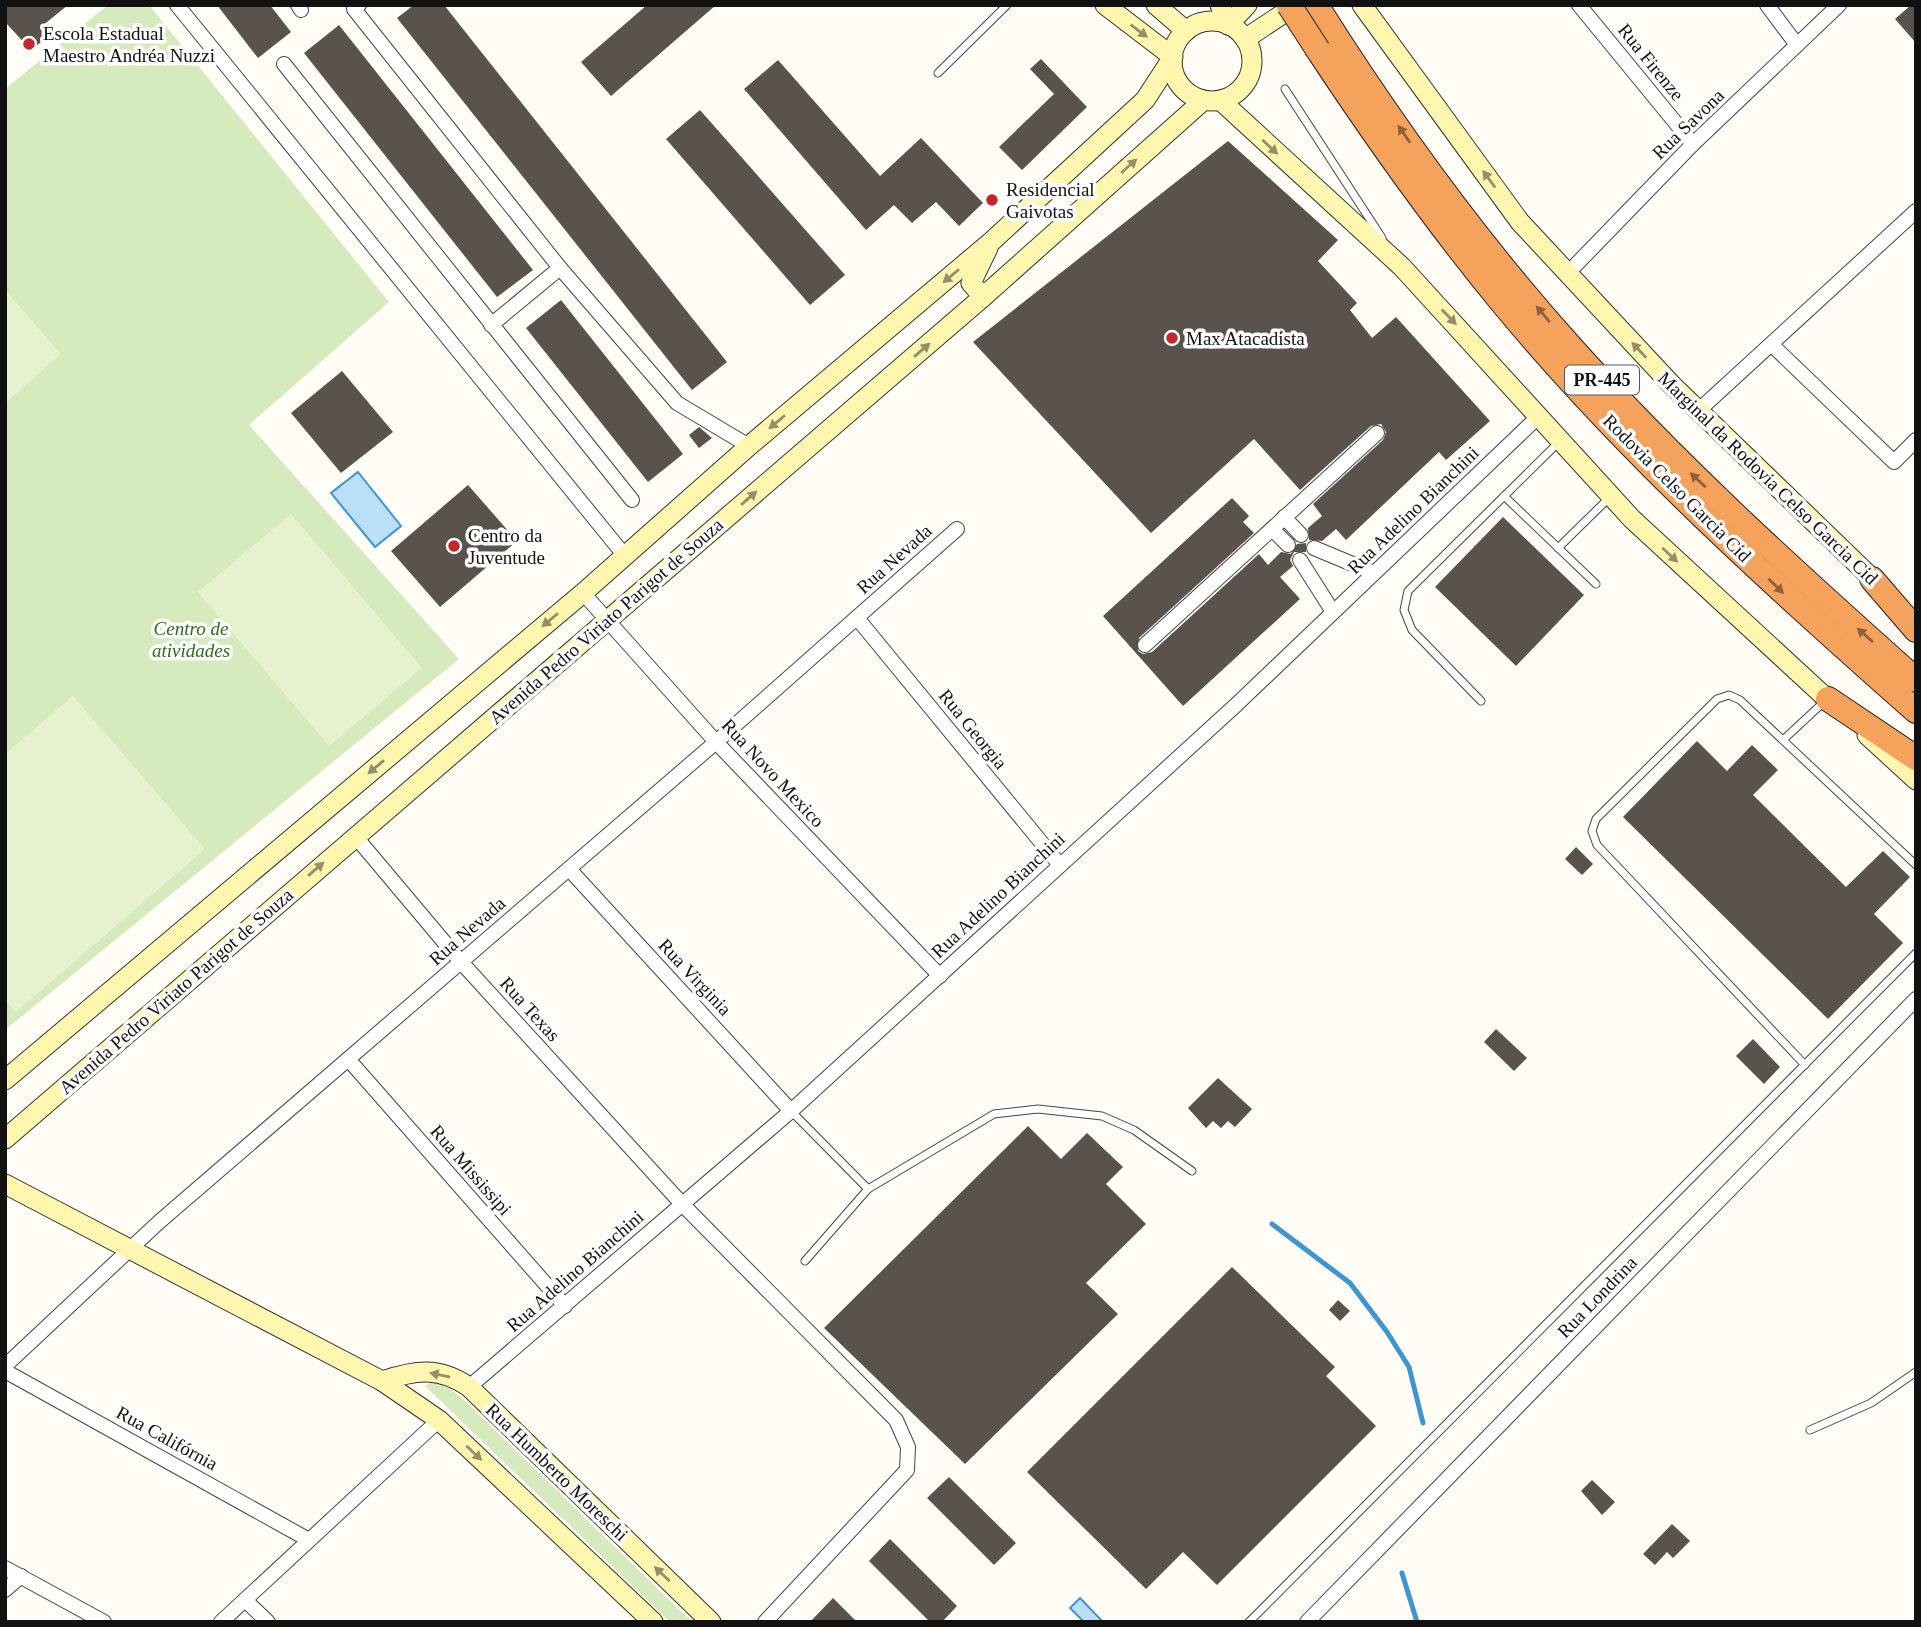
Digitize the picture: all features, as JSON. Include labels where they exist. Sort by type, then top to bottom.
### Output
[{"type":"highway","name":"Rodovia Celso Garcia Cid","points":[[1289,5],[1327,43],[1569,346],[1686,469],[1916,680]]},
{"type":"highway","name":"Rodovia Celso Garcia Cid","points":[[1316,5],[1327,43],[1390,158],[1507,308],[1702,516],[1797,606],[1916,711]]},
{"type":"highway","points":[[1872,579],[1916,630]]},
{"type":"highway","points":[[1828,699],[1916,758]]},
{"type":"street","points":[[177,5],[625,556]]},
{"type":"street","points":[[359,5],[354,9],[560,268],[677,403],[749,446]]},
{"type":"street","points":[[1105,5],[1172,57],[1180,85],[1212,100],[1402,268],[1632,519],[1916,780]]},
{"type":"street","points":[[1156,5],[1186,31]]},
{"type":"street","points":[[1212,100],[1236,94],[1251,72],[1252,55],[1245,39],[1228,25],[1220,5]]},
{"type":"street","points":[[1228,25],[1247,5]]},
{"type":"street","points":[[1245,39],[1296,5]]},
{"type":"street","name":"Marginal da Rodovia Celso Garcia Cid","points":[[1362,5],[1520,222],[1698,411],[1916,620]]},
{"type":"street","name":"Rua Firenze","points":[[1579,5],[1693,144]]},
{"type":"street","points":[[1767,5],[1797,45]]},
{"type":"street","name":"Rua Savona","points":[[1567,274],[1693,144],[1839,5]]},
{"type":"street","points":[[1172,57],[1186,31],[1202,23],[1228,25]]},
{"type":"street","name":"Avenida Pedro Viriato Parigot de Souza","points":[[5,1080],[583,593],[749,446],[992,241],[1145,100],[1172,57]]},
{"type":"street","points":[[284,64],[632,500]]},
{"type":"street","name":"Avenida Pedro Viriato Parigot de Souza","points":[[5,1139],[1212,100]]},
{"type":"street","points":[[1698,411],[1916,212]]},
{"type":"street","points":[[984,297],[971,283],[992,241]]},
{"type":"street","points":[[491,325],[560,268]]},
{"type":"street","points":[[1771,344],[1894,462],[1916,440]]},
{"type":"street","name":"Rua Adelino Bianchini","points":[[469,1387],[791,1111],[940,976],[1059,864],[1236,705],[1539,416]]},
{"type":"street","points":[[1145,645],[1377,433]]},
{"type":"street","points":[[1284,517],[1301,535]]},
{"type":"street","name":"Rua Nevada","points":[[5,1368],[132,1249],[957,529]]},
{"type":"street","points":[[1272,529],[1288,545]]},
{"type":"street","points":[[1314,548],[1374,573]]},
{"type":"street","points":[[1300,560],[1333,612]]},
{"type":"street","name":"Rua Novo Mexico","points":[[583,593],[716,742],[940,976]]},
{"type":"street","name":"Rua Georgia","points":[[857,618],[1059,864]]},
{"type":"street","name":"Rua Texas","points":[[355,836],[461,962],[682,1204],[896,1420],[908,1447],[907,1469],[765,1622]]},
{"type":"street","name":"Rua Virginia","points":[[569,869],[791,1111]]},
{"type":"street","name":"Rua Londrina","points":[[1307,1622],[1916,999]]},
{"type":"street","name":"Rua Mississipi","points":[[348,1059],[565,1306]]},
{"type":"street","points":[[5,1184],[382,1381],[439,1420],[653,1622]]},
{"type":"street","name":"Rua Califórnia","points":[[5,1368],[309,1540]]},
{"type":"street","name":"Rua Humberto Moreschi","points":[[382,1381],[414,1370],[445,1374],[469,1387],[711,1622]]},
{"type":"street","points":[[221,1622],[439,1420]]},
{"type":"street","points":[[5,1568],[104,1622]]},
{"type":"street","points":[[5,1590],[20,1576]]},
{"type":"street","points":[[245,1600],[268,1622]]},
{"type":"lane","points":[[938,73],[1007,5]]},
{"type":"lane","points":[[1285,89],[1402,268]]},
{"type":"lane","points":[[1481,701],[1412,630],[1404,610],[1408,591],[1560,440]]},
{"type":"lane","points":[[1504,496],[1596,584]]},
{"type":"lane","points":[[1558,548],[1611,496]]},
{"type":"lane","points":[[1805,1065],[1597,845],[1592,831],[1596,819],[1717,699],[1729,695],[1740,700],[1916,865]]},
{"type":"lane","points":[[1783,740],[1828,699]]},
{"type":"lane","points":[[1249,1622],[1916,953]]},
{"type":"lane","points":[[805,1261],[868,1189],[993,1114],[1038,1109],[1102,1116],[1133,1130],[1192,1171]]},
{"type":"lane","points":[[791,1111],[868,1189]]},
{"type":"lane","points":[[1810,1430],[1871,1403],[1916,1372]]},
{"type":"green space","name":"Centro de atividades","points":[[108,5],[149,5],[389,302],[249,425],[459,659],[5,1030],[5,89]]},
{"type":"green space","points":[[5,290],[61,354],[5,403]]},
{"type":"green space","points":[[291,514],[422,668],[329,746],[198,592]]},
{"type":"green space","points":[[73,696],[205,849],[16,1012],[5,1000],[5,754]]},
{"type":"green space","points":[[435,1380],[460,1396],[692,1622],[670,1622],[425,1386]]},
{"type":"water","points":[[358,472],[401,526],[375,547],[331,493]]},
{"type":"water","points":[[1080,1598],[1103,1622],[1084,1622],[1070,1608]]},
{"type":"building","points":[[5,5],[68,5],[42,26],[50,35],[31,50],[5,22]]},
{"type":"building","points":[[217,5],[270,5],[291,32],[258,58]]},
{"type":"building","points":[[414,5],[444,5],[727,362],[692,390],[397,18]]},
{"type":"building","points":[[647,5],[716,5],[611,96],[581,62]]},
{"type":"building","points":[[1911,5],[1916,5],[1916,43],[1895,19]]},
{"type":"building","points":[[339,25],[533,270],[497,297],[304,53]]},
{"type":"building","points":[[1041,59],[1087,107],[1022,170],[999,147],[1054,94],[1030,69]]},
{"type":"building","points":[[778,60],[880,176],[921,138],[983,203],[959,226],[936,202],[912,223],[894,205],[866,230],[744,89]]},
{"type":"building","points":[[700,110],[845,275],[810,305],[666,139]]},
{"type":"building","name":"Max Atacadista","points":[[1228,141],[1338,240],[1318,261],[1357,303],[1350,310],[1372,338],[1396,317],[1490,421],[1446,460],[1439,452],[1346,540],[1336,529],[1322,541],[1309,540],[1308,528],[1322,516],[1313,504],[1383,440],[1386,432],[1381,424],[1371,426],[1300,490],[1254,439],[1151,533],[973,342]]},
{"type":"building","points":[[561,300],[683,454],[648,482],[526,328]]},
{"type":"building","points":[[342,371],[393,432],[341,473],[291,413]]},
{"type":"building","points":[[699,427],[712,438],[699,448],[689,435]]},
{"type":"building","name":"Centro da Juventude","points":[[468,485],[517,541],[440,607],[391,551]]},
{"type":"building","points":[[1232,498],[1249,516],[1243,522],[1254,533],[1139,638],[1138,651],[1143,654],[1152,652],[1259,554],[1268,565],[1281,552],[1291,554],[1297,544],[1306,543],[1306,552],[1294,552],[1290,560],[1293,566],[1280,577],[1300,599],[1183,706],[1103,616]]},
{"type":"building","points":[[1503,517],[1584,595],[1516,666],[1435,587]]},
{"type":"building","points":[[1697,741],[1727,771],[1752,745],[1778,770],[1753,795],[1846,887],[1883,851],[1910,877],[1874,914],[1903,943],[1828,1019],[1623,817]]},
{"type":"building","points":[[1576,847],[1593,864],[1582,875],[1565,859]]},
{"type":"building","points":[[1496,1029],[1527,1058],[1514,1071],[1484,1042]]},
{"type":"building","points":[[1753,1039],[1780,1067],[1764,1084],[1736,1056]]},
{"type":"building","points":[[1218,1078],[1252,1109],[1235,1127],[1228,1121],[1221,1128],[1213,1121],[1206,1128],[1188,1108]]},
{"type":"building","points":[[1028,1126],[1061,1159],[1087,1133],[1123,1167],[1106,1184],[1146,1224],[1086,1283],[1118,1314],[965,1464],[824,1328]]},
{"type":"building","points":[[1232,1267],[1335,1367],[1326,1376],[1376,1426],[1217,1585],[1183,1552],[1146,1589],[1027,1472]]},
{"type":"building","points":[[1338,1300],[1350,1311],[1340,1321],[1329,1310]]},
{"type":"building","points":[[949,1477],[1016,1543],[994,1565],[927,1498]]},
{"type":"building","points":[[1592,1480],[1615,1502],[1602,1515],[1581,1491]]},
{"type":"building","points":[[1672,1524],[1690,1541],[1673,1558],[1667,1552],[1655,1565],[1643,1554]]},
{"type":"building","points":[[890,1539],[957,1606],[942,1622],[930,1622],[869,1561]]},
{"type":"building","points":[[833,1598],[857,1622],[810,1622]]},
{"type":"waterway","points":[[1272,1224],[1350,1283],[1387,1332],[1409,1367],[1423,1423]]},
{"type":"waterway","points":[[1402,1573],[1417,1622]]},
{"type":"place","name":"Escola Estadual Maestro Andréa Nuzzi","points":[[29,44]]},
{"type":"place","name":"Residencial Gaivotas","points":[[992,200]]},
{"type":"place","name":"Max Atacadista","points":[[1172,338]]},
{"type":"place","name":"Centro da Juventude","points":[[454,546]]}]
